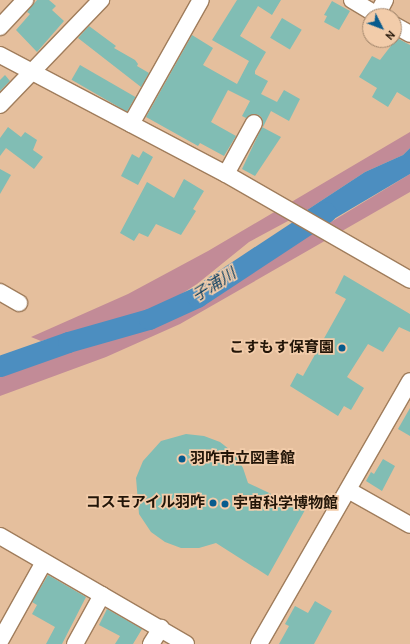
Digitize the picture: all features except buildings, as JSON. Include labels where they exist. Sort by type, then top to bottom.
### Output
[{"type":"street","points":[[0,27],[25,0]]},
{"type":"street","points":[[0,105],[101,0]]},
{"type":"street","points":[[131,124],[201,0]]},
{"type":"street","points":[[352,0],[366,8]]},
{"type":"street","points":[[0,56],[87,100],[226,174],[410,280]]},
{"type":"street","points":[[226,174],[254,123]]},
{"type":"street","points":[[0,292],[19,303]]},
{"type":"street","points":[[259,644],[410,381]]},
{"type":"street","points":[[348,490],[410,525]]},
{"type":"street","points":[[0,536],[161,628],[186,644]]},
{"type":"street","points":[[0,641],[44,562]]},
{"type":"street","points":[[75,644],[102,595]]},
{"type":"street","points":[[151,644],[161,628]]},
{"type":"shaded area","points":[[410,132],[410,148],[403,155],[365,172],[301,214],[249,242],[197,284],[172,300],[146,312],[41,341],[31,337],[128,294],[208,251]]},
{"type":"shaded area","points":[[410,174],[410,192],[180,324],[106,357],[0,396],[0,375],[76,345],[95,344],[162,321],[224,287]]},
{"type":"water","points":[[410,148],[410,174],[322,226],[301,214],[365,172],[403,155]]},
{"type":"waterway","name":"子浦川","points":[[0,366],[68,342],[149,319],[197,297],[326,212]]},
{"type":"place","name":"こすもす保育園","points":[[342,348]]},
{"type":"place","name":"羽咋市立図書館","points":[[182,459]]},
{"type":"place","name":"コスモアイル羽咋","points":[[213,503]]},
{"type":"place","name":"宇宙科学博物館","points":[[225,504]]}]
